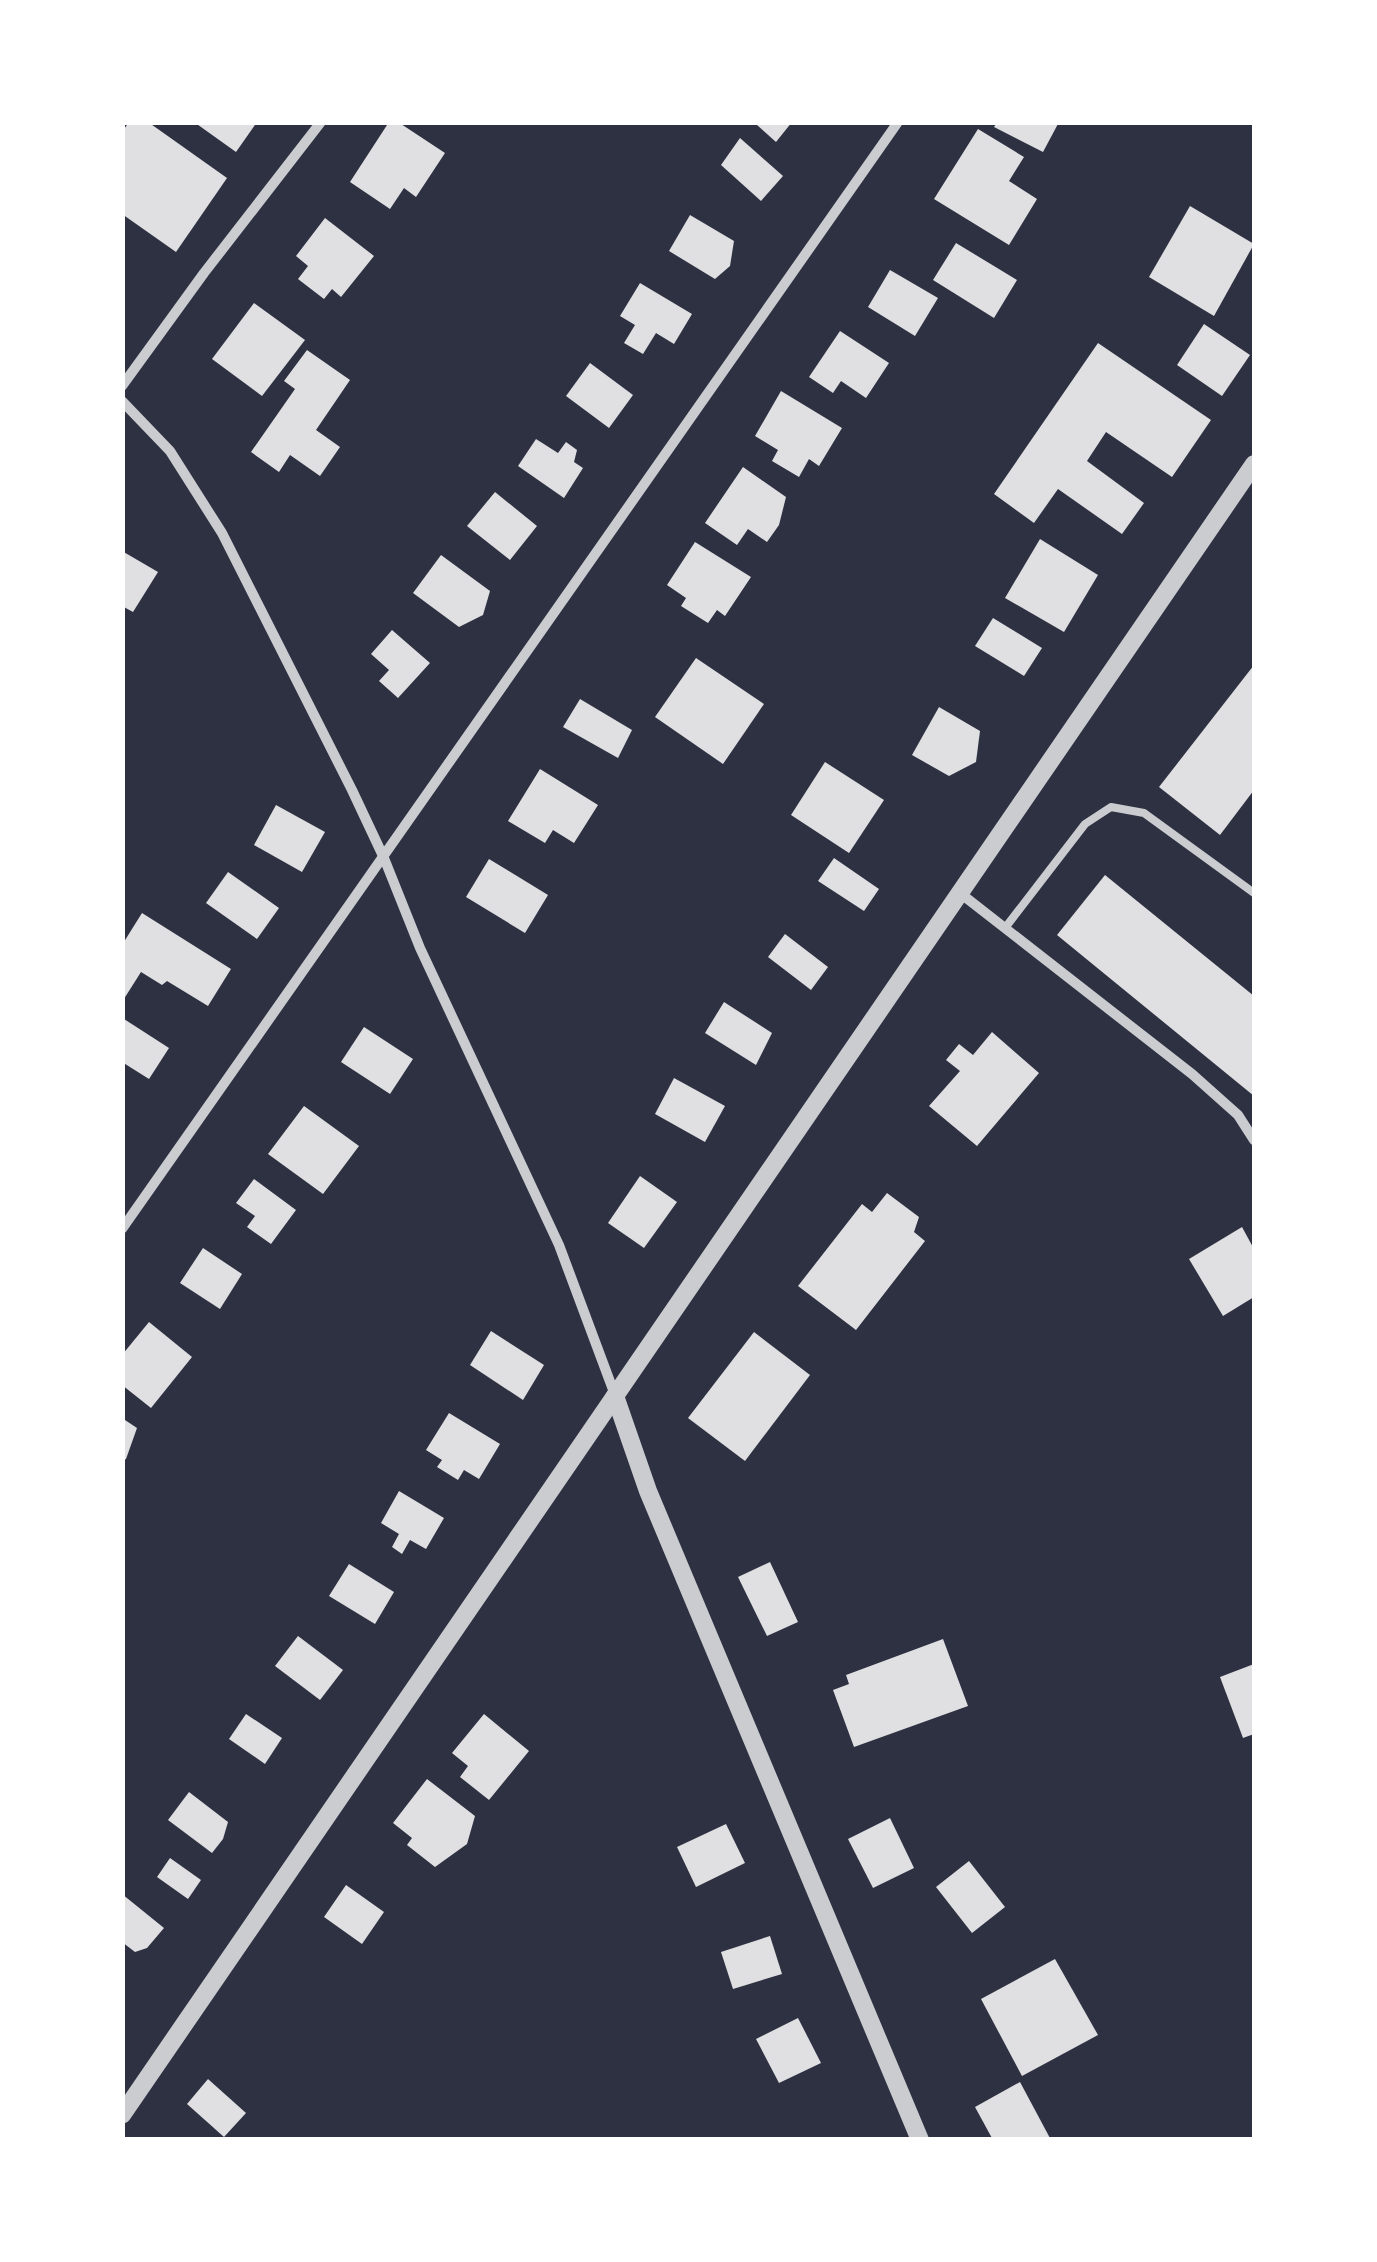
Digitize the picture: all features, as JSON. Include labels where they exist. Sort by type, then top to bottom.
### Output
[{"type":"street","points":[[122,386],[321,122]]},
{"type":"street","points":[[122,1229],[898,122]]},
{"type":"street","points":[[122,401],[170,450],[222,533],[384,858],[420,948],[559,1245],[648,1490],[920,2140]]},
{"type":"street","points":[[122,2115],[1254,464]]},
{"type":"street","points":[[960,892],[1192,1074],[1238,1114],[1254,1140]]},
{"type":"lane","points":[[1005,928],[1085,824],[1111,807],[1144,813],[1254,894]]},
{"type":"building","points":[[129,122],[148,122],[227,178],[176,252],[122,214],[122,132]]},
{"type":"building","points":[[194,122],[257,122],[236,152]]},
{"type":"building","points":[[389,122],[398,122],[445,153],[416,197],[404,188],[390,209],[350,182]]},
{"type":"building","points":[[792,122],[776,142],[757,125]]},
{"type":"building","points":[[997,122],[1059,122],[1043,152],[994,127]]},
{"type":"building","points":[[978,129],[1024,157],[1009,181],[1037,199],[1009,245],[934,199]]},
{"type":"building","points":[[740,138],[783,176],[761,201],[721,165]]},
{"type":"building","points":[[1190,206],[1254,244],[1214,316],[1149,277]]},
{"type":"building","points":[[690,215],[734,241],[730,266],[715,279],[669,251]]},
{"type":"building","points":[[325,218],[374,256],[341,297],[332,289],[324,299],[298,279],[308,266],[296,256]]},
{"type":"building","points":[[956,243],[1017,280],[994,318],[933,280]]},
{"type":"building","points":[[890,270],[938,298],[915,336],[868,307]]},
{"type":"building","points":[[640,283],[692,314],[674,344],[656,333],[643,354],[624,343],[635,325],[620,316]]},
{"type":"building","points":[[254,303],[305,340],[262,396],[212,359]]},
{"type":"building","points":[[1204,324],[1250,355],[1222,396],[1177,365]]},
{"type":"building","points":[[840,331],[889,363],[866,398],[841,381],[833,393],[809,377]]},
{"type":"building","points":[[1098,343],[1211,420],[1172,477],[1106,432],[1087,461],[1144,503],[1122,534],[1058,489],[1034,523],[994,494]]},
{"type":"building","points":[[307,350],[350,380],[316,430],[340,447],[320,476],[290,455],[279,472],[251,452],[295,389],[284,381]]},
{"type":"building","points":[[590,363],[633,395],[609,428],[566,396]]},
{"type":"building","points":[[781,391],[842,428],[819,466],[809,459],[799,477],[772,461],[778,450],[755,436]]},
{"type":"building","points":[[536,439],[558,453],[566,442],[577,450],[574,462],[583,468],[564,498],[518,466]]},
{"type":"building","points":[[743,467],[786,497],[779,525],[767,542],[748,529],[737,545],[705,523]]},
{"type":"building","points":[[495,492],[537,526],[510,560],[467,526]]},
{"type":"building","points":[[1040,539],[1098,575],[1064,632],[1005,598]]},
{"type":"building","points":[[695,542],[751,577],[725,616],[717,610],[708,623],[681,606],[686,598],[667,585]]},
{"type":"building","points":[[122,551],[158,572],[133,612],[122,606]]},
{"type":"building","points":[[441,555],[490,591],[483,615],[459,627],[413,593]]},
{"type":"building","points":[[993,618],[1042,648],[1024,676],[975,646]]},
{"type":"building","points":[[392,630],[430,663],[398,698],[379,681],[389,670],[371,654]]},
{"type":"building","points":[[696,658],[764,704],[723,764],[655,717]]},
{"type":"building","points":[[1254,665],[1254,790],[1220,835],[1159,787]]},
{"type":"building","points":[[580,699],[632,730],[618,758],[563,727]]},
{"type":"building","points":[[939,707],[980,731],[976,762],[949,776],[912,755]]},
{"type":"building","points":[[825,762],[884,800],[849,853],[791,815]]},
{"type":"building","points":[[540,769],[598,805],[574,843],[553,830],[545,843],[508,821]]},
{"type":"building","points":[[276,805],[325,832],[302,872],[254,845]]},
{"type":"building","points":[[834,858],[879,889],[864,911],[818,881]]},
{"type":"building","points":[[489,859],[548,895],[525,933],[466,897]]},
{"type":"building","points":[[228,872],[279,908],[257,939],[206,903]]},
{"type":"building","points":[[1105,875],[1254,996],[1254,1096],[1057,935]]},
{"type":"building","points":[[142,913],[231,969],[208,1006],[167,981],[162,985],[141,972],[122,1002],[122,945]]},
{"type":"building","points":[[785,934],[828,967],[811,990],[768,957]]},
{"type":"building","points":[[724,1002],[772,1033],[756,1065],[705,1033]]},
{"type":"building","points":[[124,1019],[169,1048],[149,1079],[122,1062]]},
{"type":"building","points":[[364,1027],[413,1059],[390,1094],[341,1062]]},
{"type":"building","points":[[992,1032],[1039,1073],[977,1146],[929,1106],[960,1071],[946,1060],[959,1044],[973,1055]]},
{"type":"building","points":[[674,1078],[725,1106],[705,1142],[655,1114]]},
{"type":"building","points":[[304,1106],[359,1146],[323,1194],[268,1154]]},
{"type":"building","points":[[640,1176],[677,1202],[644,1248],[608,1223]]},
{"type":"building","points":[[254,1179],[296,1210],[271,1244],[247,1227],[255,1216],[236,1203]]},
{"type":"building","points":[[887,1193],[919,1217],[914,1232],[925,1241],[856,1330],[798,1286],[862,1204],[872,1212]]},
{"type":"building","points":[[1242,1227],[1254,1249],[1254,1297],[1223,1316],[1189,1259]]},
{"type":"building","points":[[203,1248],[242,1274],[220,1309],[180,1283]]},
{"type":"building","points":[[149,1322],[192,1357],[151,1408],[122,1385],[122,1355]]},
{"type":"building","points":[[491,1331],[544,1365],[523,1400],[470,1365]]},
{"type":"building","points":[[754,1332],[810,1375],[745,1461],[688,1418]]},
{"type":"building","points":[[449,1413],[500,1444],[479,1479],[464,1470],[458,1480],[437,1467],[442,1460],[426,1450]]},
{"type":"building","points":[[122,1418],[137,1428],[122,1461]]},
{"type":"building","points":[[399,1491],[444,1518],[426,1549],[410,1540],[402,1554],[392,1547],[399,1534],[381,1523]]},
{"type":"building","points":[[770,1562],[798,1622],[767,1636],[738,1577]]},
{"type":"building","points":[[349,1564],[394,1592],[375,1624],[329,1596]]},
{"type":"building","points":[[298,1636],[343,1670],[320,1700],[275,1666]]},
{"type":"building","points":[[943,1639],[968,1706],[854,1747],[833,1690],[849,1684],[846,1675]]},
{"type":"building","points":[[1254,1664],[1254,1734],[1243,1738],[1220,1677]]},
{"type":"building","points":[[246,1714],[282,1738],[265,1764],[229,1739]]},
{"type":"building","points":[[484,1714],[529,1751],[489,1800],[460,1777],[468,1766],[452,1753]]},
{"type":"building","points":[[427,1779],[475,1816],[467,1844],[435,1867],[407,1845],[412,1838],[393,1823]]},
{"type":"building","points":[[189,1792],[228,1822],[223,1839],[212,1853],[168,1820]]},
{"type":"building","points":[[890,1818],[914,1868],[873,1888],[848,1839]]},
{"type":"building","points":[[726,1824],[745,1863],[696,1887],[677,1847]]},
{"type":"building","points":[[170,1858],[201,1880],[188,1899],[157,1877]]},
{"type":"building","points":[[969,1861],[1005,1907],[972,1933],[936,1887]]},
{"type":"building","points":[[346,1885],[384,1912],[362,1944],[324,1917]]},
{"type":"building","points":[[122,1894],[164,1928],[147,1948],[135,1952],[122,1942]]},
{"type":"building","points":[[770,1936],[782,1974],[733,1989],[721,1952]]},
{"type":"building","points":[[1055,1959],[1098,2035],[1022,2076],[981,1999]]},
{"type":"building","points":[[798,2018],[821,2063],[779,2083],[756,2039]]},
{"type":"building","points":[[208,2079],[246,2113],[224,2137],[187,2104]]},
{"type":"building","points":[[1020,2082],[1051,2140],[993,2140],[975,2107]]}]
